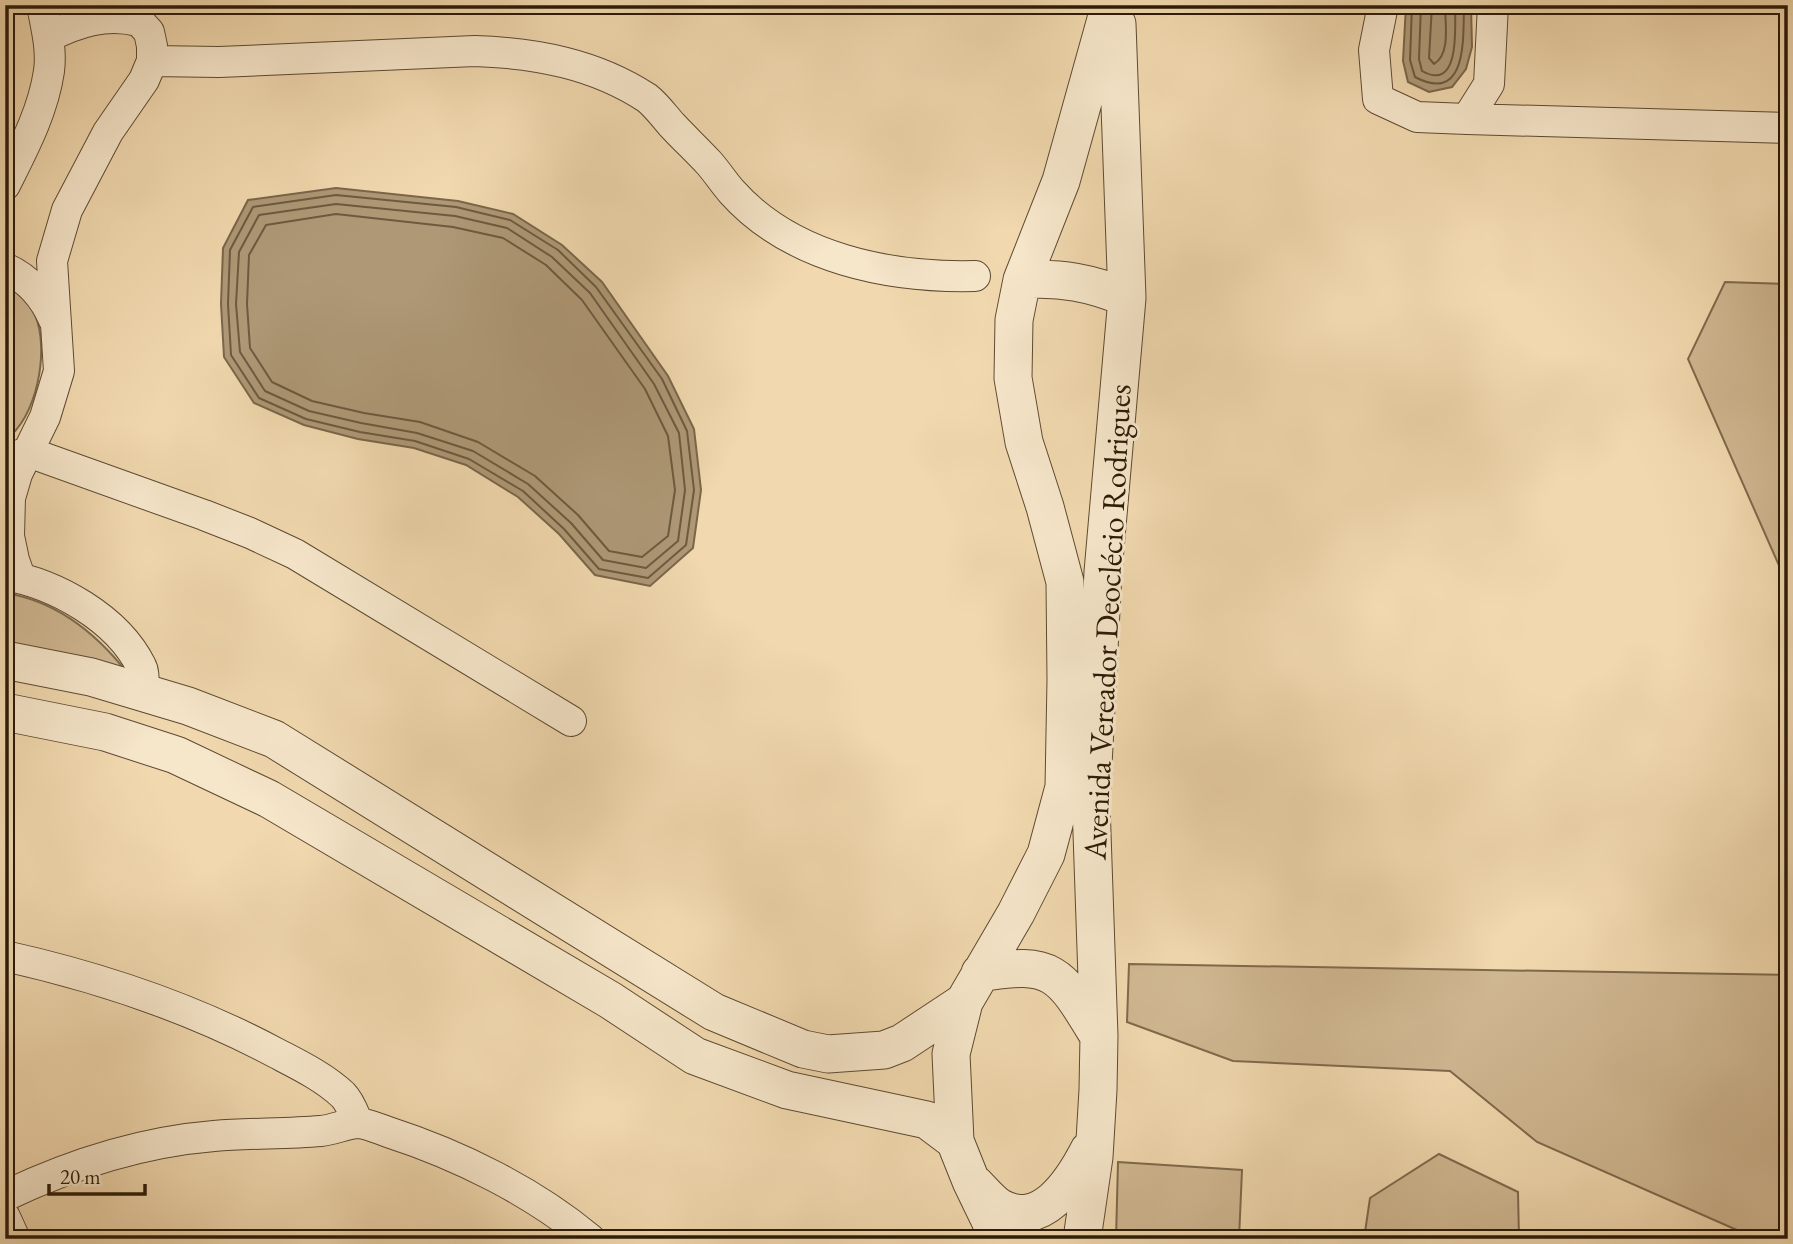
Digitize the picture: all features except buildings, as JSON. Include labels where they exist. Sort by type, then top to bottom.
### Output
[{"type":"street","points":[[5,185],[29,137],[49,70],[48,37],[42,5]]},
{"type":"street","points":[[999,1239],[955,1141],[951,1054],[972,987],[1016,913],[1045,854],[1064,788],[1066,680],[1065,582],[1024,442],[1013,379],[1014,320],[1022,280],[1060,181],[1113,5]]},
{"type":"street","name":"Avenida Vereador Deoclécio Rodrigues","points":[[1082,1239],[1096,1138],[1099,1036],[1091,804],[1103,572],[1126,298],[1113,5]]},
{"type":"street","points":[[1383,5],[1374,50],[1378,99],[1418,117],[1788,128]]},
{"type":"street","points":[[1467,119],[1489,84],[1493,5]]},
{"type":"street","points":[[48,37],[82,22],[122,17],[128,13],[149,32],[152,46],[152,61],[144,80],[108,132],[67,210],[52,261],[59,371],[46,417],[17,456],[17,474],[10,498],[8,523],[13,576],[50,587],[77,602],[102,620],[124,642],[143,668],[144,693],[130,714],[105,732]]},
{"type":"street","points":[[152,61],[219,62],[475,51],[511,52],[581,66],[649,99],[710,164],[732,193],[755,213],[806,246],[862,265],[932,276],[975,276]]},
{"type":"street","points":[[5,268],[30,283],[41,295],[56,324]]},
{"type":"street","points":[[1022,280],[1063,279],[1083,282],[1126,298]]},
{"type":"street","points":[[17,456],[204,515],[295,554],[571,721]]},
{"type":"street","points":[[5,660],[91,677],[221,718],[274,739],[714,1013],[803,1049],[828,1054],[884,1050],[902,1043],[972,987],[1004,969],[1031,968],[1050,973],[1066,986],[1099,1036]]},
{"type":"street","points":[[5,712],[105,732],[176,755],[270,799],[610,1000],[695,1056],[787,1090],[927,1120],[955,1141]]},
{"type":"street","points":[[5,956],[119,985],[187,1010],[253,1041],[317,1075],[345,1097],[358,1123]]},
{"type":"street","points":[[5,1196],[80,1163],[166,1141],[324,1131],[358,1123],[406,1138],[499,1179],[590,1239]]},
{"type":"street","points":[[971,1181],[999,1206],[1022,1215],[1034,1211],[1045,1207],[1064,1191],[1096,1138]]},
{"type":"street","points":[[5,1217],[15,1239]]},
{"type":"shaded area","points":[[1725,282],[1788,284],[1788,586],[1688,359]]},
{"type":"shaded area","points":[[5,284],[22,297],[35,315],[39,329],[41,364],[33,400],[16,430],[5,440]]},
{"type":"shaded area","points":[[5,593],[42,604],[75,622],[104,646],[129,675],[5,651]]},
{"type":"shaded area","points":[[1129,964],[1788,975],[1788,1239],[1747,1239],[1746,1234],[1537,1142],[1450,1071],[1233,1061],[1127,1022]]},
{"type":"shaded area","points":[[1439,1154],[1518,1192],[1519,1239],[1364,1239],[1370,1198]]},
{"type":"shaded area","points":[[1118,1162],[1242,1170],[1239,1239],[1116,1239]]},
{"type":"water","points":[[1406,5],[1471,5],[1472,47],[1466,69],[1452,87],[1429,92],[1408,82],[1403,61]]},
{"type":"water","points":[[336,188],[458,201],[513,214],[562,245],[602,282],[668,376],[694,429],[701,490],[693,548],[650,586],[595,575],[559,534],[518,497],[466,465],[414,448],[358,439],[304,425],[254,403],[224,357],[221,304],[223,248],[248,200]]}]
